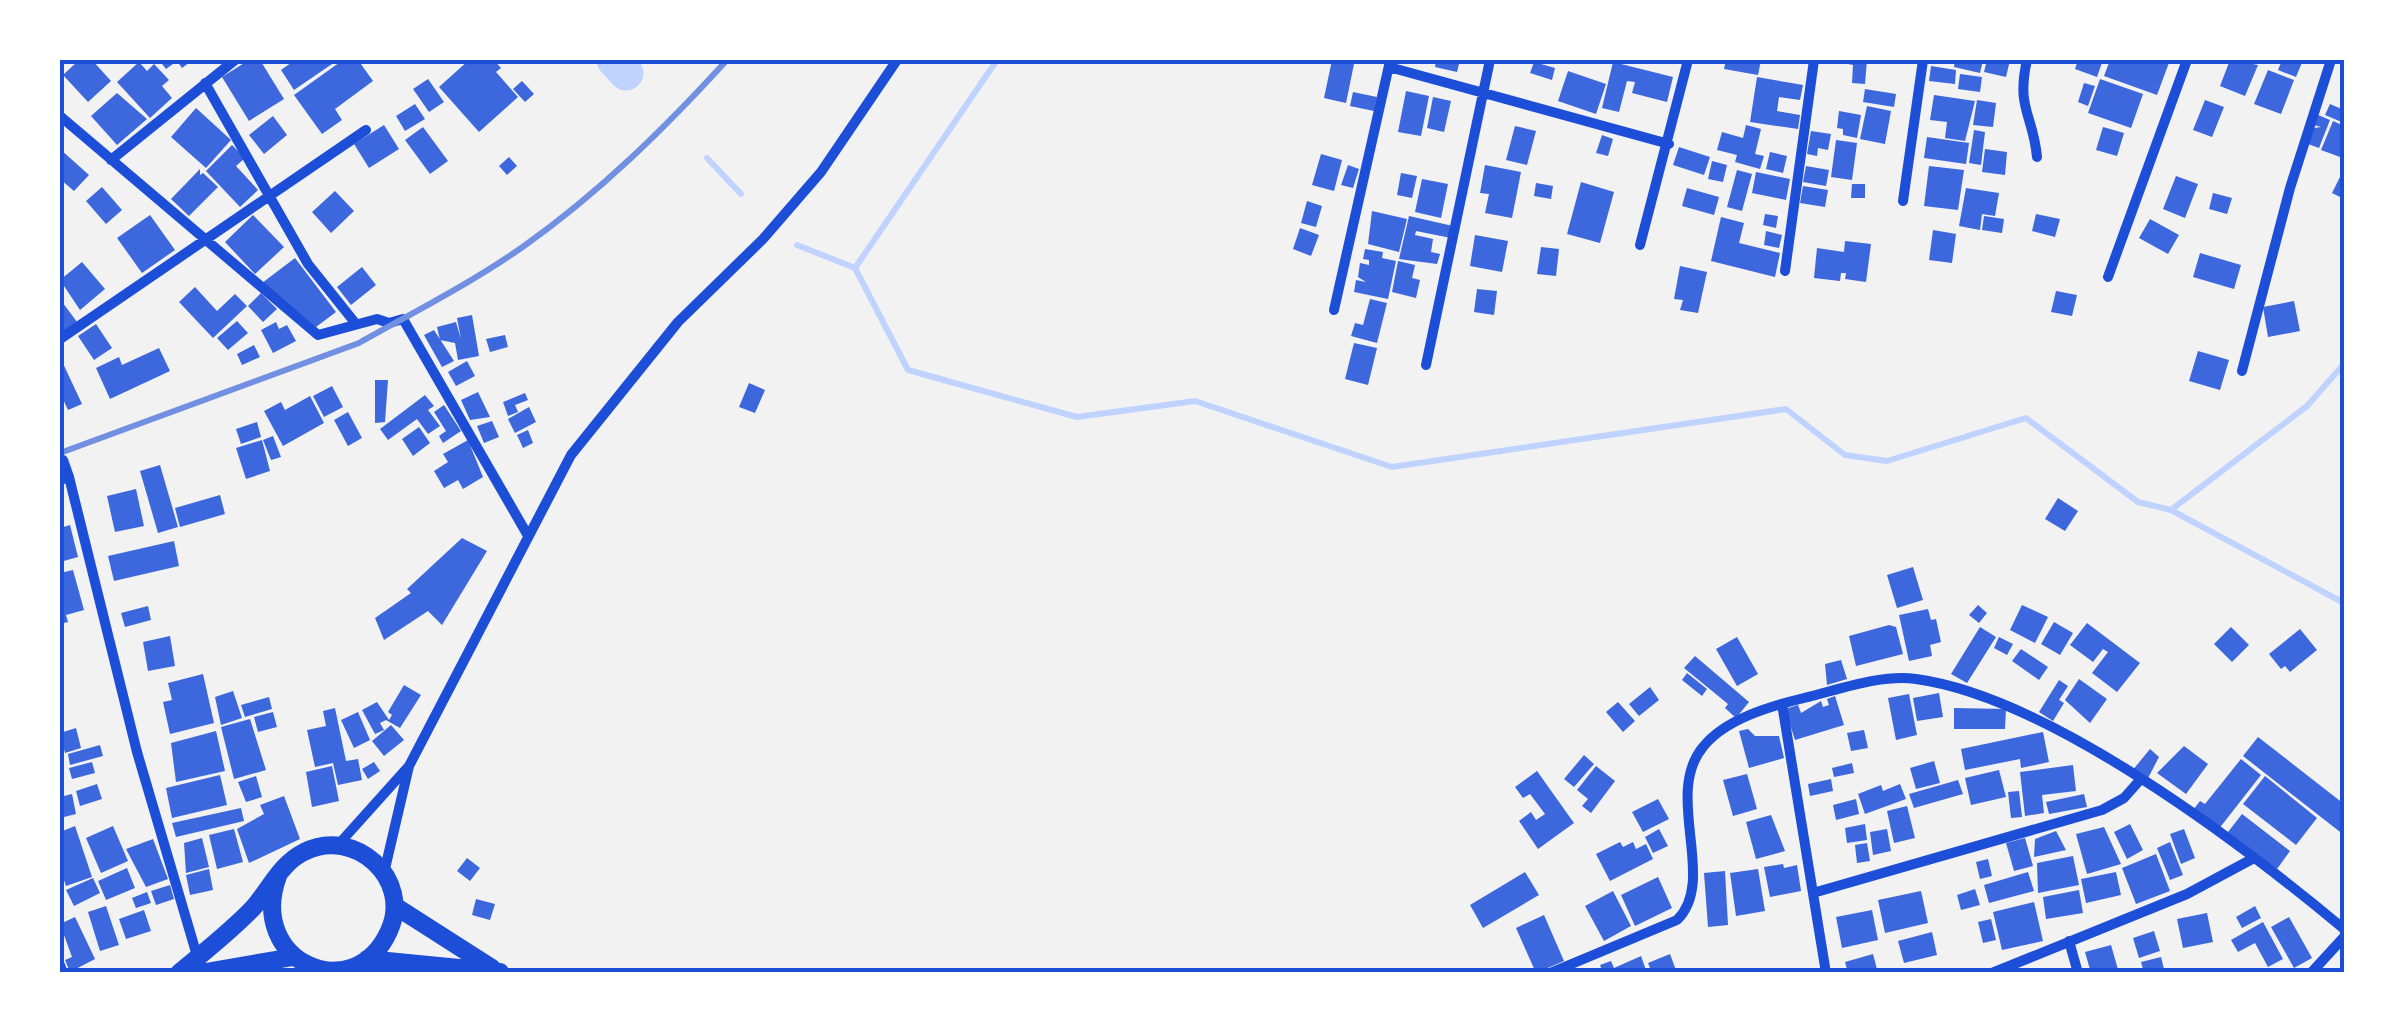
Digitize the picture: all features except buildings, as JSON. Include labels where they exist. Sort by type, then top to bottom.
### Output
[{"type":"main road","points":[[199,968],[278,876],[304,852],[338,846],[364,854],[384,873],[394,906],[387,936],[368,960]]},
{"type":"main road","points":[[278,876],[270,897],[270,920],[278,940],[293,958],[322,970],[338,970],[368,960],[501,973]]},
{"type":"main road","points":[[394,906],[451,946],[501,973]]},
{"type":"main road","points":[[178,973],[293,958]]},
{"type":"street","points":[[111,160],[235,60]]},
{"type":"street","points":[[384,873],[409,766],[571,456],[678,322],[763,240],[821,172],[897,60]]},
{"type":"street","points":[[1426,365],[1454,251],[1490,60]]},
{"type":"street","points":[[1640,245],[1688,60]]},
{"type":"street","points":[[1785,271],[1814,60]]},
{"type":"street","points":[[1902,202],[1923,60]]},
{"type":"street","points":[[2027,60],[2021,102],[2035,136],[2037,157]]},
{"type":"street","points":[[2108,276],[2188,60]]},
{"type":"street","points":[[2242,371],[2290,188],[2331,60]]},
{"type":"street","points":[[1334,310],[1349,228],[1390,63],[1669,144]]},
{"type":"street","points":[[205,83],[308,264],[356,324]]},
{"type":"street","points":[[60,116],[318,336],[356,324],[402,318],[527,534]]},
{"type":"street","points":[[60,339],[366,130]]},
{"type":"street","points":[[63,460],[64,478],[137,752],[199,968]]},
{"type":"street","points":[[1550,973],[1676,920],[1685,912],[1692,891],[1690,766],[1718,733],[1782,704],[1870,682],[1912,678],[2003,704],[2140,780],[2254,858],[2344,929]]},
{"type":"street","points":[[1782,704],[1826,973]]},
{"type":"street","points":[[338,846],[409,766]]},
{"type":"street","points":[[1814,893],[2102,810],[2124,798],[2140,780]]},
{"type":"street","points":[[1992,973],[2188,894],[2254,858]]},
{"type":"street","points":[[2311,973],[2344,938]]},
{"type":"street","points":[[2069,942],[2078,973]]},
{"type":"street","points":[[60,965],[62,973]]},
{"type":"waterway","points":[[614,60],[626,73]]},
{"type":"waterway","points":[[855,268],[997,60]]},
{"type":"waterway","points":[[707,158],[741,194]]},
{"type":"waterway","points":[[797,245],[855,268],[908,370],[1077,417],[1195,401],[1392,467],[1786,409],[1845,455],[1887,461],[2026,418],[2138,502],[2171,510],[2344,603]]},
{"type":"waterway","points":[[2171,510],[2307,406],[2344,364]]},
{"type":"railway","points":[[60,453],[359,343],[464,284],[524,246],[579,204],[656,134],[727,60]]}]
